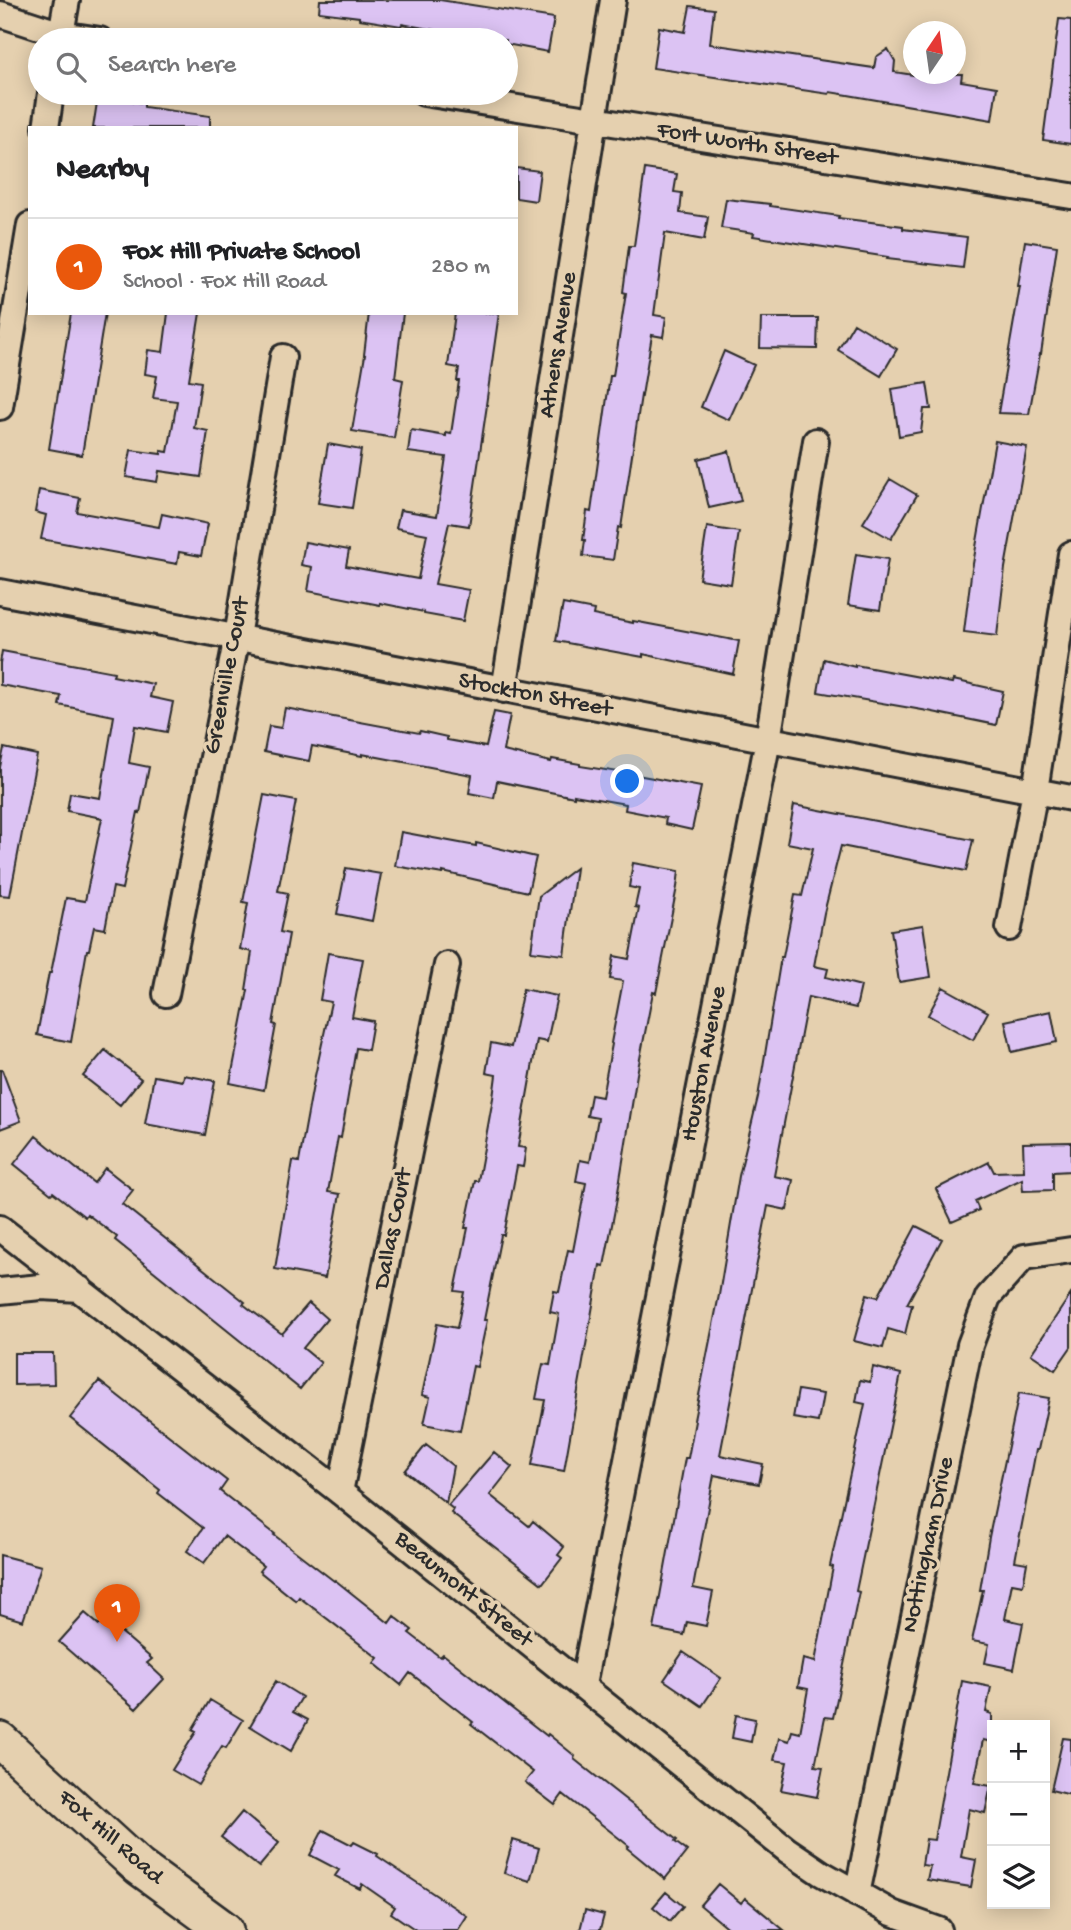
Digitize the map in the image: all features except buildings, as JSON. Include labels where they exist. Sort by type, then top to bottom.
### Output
[{"type":"main road","name":"Fox Hill Road","points":[[0,1740],[139,1867],[225,1930]]},
{"type":"street","points":[[62,28],[67,0]]},
{"type":"street","name":"Athens Avenue","points":[[504,690],[613,0]]},
{"type":"street","points":[[0,14],[37,28]]},
{"type":"street","points":[[46,126],[49,105]]},
{"type":"street","name":"Fort Worth Street","points":[[500,105],[1071,196]]},
{"type":"street","points":[[0,407],[28,237]]},
{"type":"street","name":"Greenville Court","points":[[166,993],[237,637],[283,357]]},
{"type":"street","name":"Houston Avenue","points":[[583,1685],[768,740],[816,441]]},
{"type":"street","points":[[1009,928],[1035,792],[1071,554]]},
{"type":"street","name":"Stockton Street","points":[[0,592],[1071,798]]},
{"type":"street","name":"Dallas Court","points":[[340,1492],[447,965]]},
{"type":"street","name":"Beaumont Street","points":[[0,1228],[340,1492],[787,1850],[857,1895],[891,1913],[939,1930]]},
{"type":"street","name":"Nottingham Drive","points":[[857,1895],[970,1345],[988,1297],[1024,1257],[1071,1250]]},
{"type":"street","points":[[0,1292],[41,1287],[80,1289]]},
{"type":"place","name":"Fox Hill Private School","points":[[117,1642]]}]
